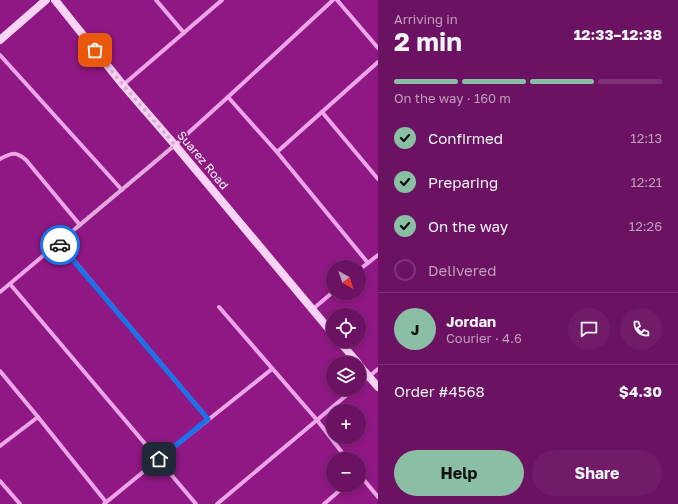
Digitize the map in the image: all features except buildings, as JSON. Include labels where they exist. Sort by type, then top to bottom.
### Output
[{"type":"street","points":[[0,40],[46,0]]},
{"type":"street","name":"Suarez Road","points":[[55,0],[123,85],[326,325]]},
{"type":"street","points":[[156,0],[184,33]]},
{"type":"street","points":[[123,85],[222,0]]},
{"type":"street","points":[[0,292],[175,145],[334,0]]},
{"type":"street","points":[[337,0],[378,48]]},
{"type":"street","points":[[0,56],[122,190]]},
{"type":"street","points":[[276,152],[378,62]]},
{"type":"street","points":[[228,98],[276,152],[368,263],[378,255]]},
{"type":"street","points":[[322,112],[378,179]]},
{"type":"street","points":[[0,159],[8,155],[20,155],[26,160],[80,225]]},
{"type":"street","points":[[58,243],[208,419]]},
{"type":"street","points":[[10,284],[196,504]]},
{"type":"street","points":[[313,309],[326,298]]},
{"type":"street","points":[[219,307],[317,420],[342,452]]},
{"type":"street","points":[[345,348],[351,356]]},
{"type":"street","points":[[0,371],[105,503],[272,369]]},
{"type":"street","points":[[366,379],[378,369]]},
{"type":"street","points":[[366,373],[378,387]]},
{"type":"street","points":[[0,380],[4,377]]},
{"type":"street","points":[[217,504],[346,396]]},
{"type":"street","points":[[0,446],[38,417]]},
{"type":"street","points":[[0,481],[20,504]]},
{"type":"street","points":[[366,482],[378,497]]},
{"type":"street","points":[[324,504],[338,492]]},
{"type":"way so far","points":[[60,245],[58,243],[175,145],[95,50]]},
{"type":"route","points":[[60,245],[208,419],[159,459]]}]
